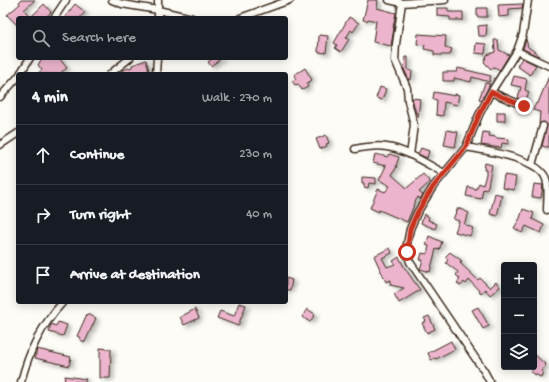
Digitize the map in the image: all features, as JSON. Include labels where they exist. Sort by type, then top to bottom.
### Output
[{"type":"street","points":[[55,16],[66,0]]},
{"type":"street","points":[[112,0],[122,4],[184,16]]},
{"type":"street","points":[[158,0],[158,16]]},
{"type":"street","points":[[246,16],[290,0]]},
{"type":"street","points":[[389,0],[402,3],[445,0]]},
{"type":"street","points":[[490,382],[410,262],[407,252],[410,229],[417,213],[433,187],[466,147],[479,115],[491,92],[517,51],[523,34],[528,0]]},
{"type":"street","points":[[402,3],[395,60],[407,88],[408,102],[415,129],[410,155]]},
{"type":"street","points":[[517,51],[549,66]]},
{"type":"street","points":[[21,72],[29,60]]},
{"type":"street","points":[[112,72],[128,60]]},
{"type":"street","points":[[156,72],[157,60]]},
{"type":"street","points":[[0,97],[16,79]]},
{"type":"street","points":[[491,92],[524,106]]},
{"type":"street","points":[[532,165],[543,126]]},
{"type":"street","points":[[0,145],[16,134]]},
{"type":"street","points":[[355,148],[378,146],[387,147],[410,155],[444,173]]},
{"type":"street","points":[[466,147],[504,155],[532,165],[543,172],[546,178],[547,186],[547,210]]},
{"type":"street","points":[[21,382],[26,362],[33,346],[49,318],[61,304]]},
{"type":"building","points":[[21,0],[35,0],[24,10],[30,16],[16,16],[16,24],[7,15],[20,4],[19,2]]},
{"type":"building","points":[[368,0],[378,0],[377,8],[396,13],[391,46],[373,42],[376,21],[368,19],[367,21],[363,20]]},
{"type":"building","points":[[44,4],[51,12],[47,16],[32,16]]},
{"type":"building","points":[[75,4],[85,12],[82,16],[66,16]]},
{"type":"building","points":[[523,4],[522,8],[509,9],[509,16],[499,17],[498,5]]},
{"type":"building","points":[[437,8],[448,8],[448,12],[463,12],[463,20],[450,20],[450,17],[437,16]]},
{"type":"building","points":[[477,8],[487,8],[487,17],[477,17]]},
{"type":"building","points":[[349,17],[359,23],[353,32],[351,30],[346,38],[349,39],[341,52],[335,48],[337,45],[334,43]]},
{"type":"building","points":[[487,25],[486,36],[479,36],[478,26]]},
{"type":"building","points":[[418,34],[446,36],[445,47],[452,49],[450,55],[434,55],[434,51],[424,49],[425,45],[417,44]]},
{"type":"building","points":[[319,35],[328,36],[326,53],[318,52]]},
{"type":"building","points":[[526,39],[528,47],[539,55],[538,56],[523,49]]},
{"type":"building","points":[[494,40],[498,40],[499,50],[509,55],[500,70],[494,67],[491,69],[484,62],[487,55],[495,52]]},
{"type":"building","points":[[476,43],[486,44],[485,54],[475,53]]},
{"type":"building","points":[[405,57],[408,57],[408,70],[412,71],[411,80],[409,80],[404,69]]},
{"type":"building","points":[[522,58],[536,65],[530,75],[517,66]]},
{"type":"building","points":[[41,60],[61,60],[67,68],[62,72],[40,72],[42,70],[38,65]]},
{"type":"building","points":[[146,60],[149,70],[144,72],[122,72],[122,70],[132,67],[132,65]]},
{"type":"building","points":[[211,60],[219,60],[211,66],[208,62]]},
{"type":"building","points":[[305,68],[312,80],[306,84],[308,87],[302,90],[298,84],[295,85],[292,81],[296,79],[294,75]]},
{"type":"building","points":[[458,68],[491,76],[489,82],[472,77],[471,82],[454,78],[454,81],[443,81],[443,72],[457,72]]},
{"type":"building","points":[[514,76],[527,79],[525,90],[529,92],[525,102],[518,98],[521,87],[511,85]]},
{"type":"building","points":[[549,76],[549,147],[545,147],[542,146],[547,125],[544,122],[539,124],[540,112],[533,110],[536,103],[538,103]]},
{"type":"building","points":[[485,83],[490,84],[482,100],[479,99]]},
{"type":"building","points":[[380,87],[386,89],[382,100],[376,98]]},
{"type":"building","points":[[434,92],[455,96],[455,94],[459,95],[457,105],[444,102],[443,116],[436,115],[437,100],[433,99]]},
{"type":"building","points":[[412,98],[420,99],[418,118],[417,117]]},
{"type":"building","points":[[497,112],[505,112],[505,121],[497,121]]},
{"type":"building","points":[[447,130],[458,132],[455,147],[444,145]]},
{"type":"building","points":[[483,132],[490,133],[489,136],[496,138],[509,139],[508,144],[502,143],[501,148],[481,145]]},
{"type":"building","points":[[326,135],[329,143],[326,144],[327,146],[320,149],[316,139]]},
{"type":"building","points":[[421,148],[429,151],[427,158],[418,154]]},
{"type":"building","points":[[375,154],[388,157],[389,154],[399,157],[397,166],[392,175],[407,188],[423,174],[430,182],[419,192],[423,195],[421,199],[418,197],[413,205],[407,222],[379,210],[379,212],[370,208],[378,189],[385,192],[390,186],[379,180],[386,166],[373,163]]},
{"type":"building","points":[[485,163],[492,165],[488,186],[486,190],[483,189],[481,199],[466,196],[468,187],[476,189],[479,183],[483,185],[486,174],[486,170],[484,170]]},
{"type":"building","points":[[504,175],[516,177],[514,190],[502,188]]},
{"type":"building","points":[[362,177],[376,178],[376,184],[369,183],[368,188],[364,187]]},
{"type":"building","points":[[534,184],[543,185],[541,198],[532,197]]},
{"type":"building","points":[[495,193],[502,195],[497,216],[490,214]]},
{"type":"building","points":[[458,208],[469,213],[464,224],[473,228],[470,236],[455,232],[459,221],[453,219]]},
{"type":"building","points":[[523,209],[534,213],[532,219],[544,225],[541,233],[526,226],[522,233],[514,228]]},
{"type":"building","points":[[424,214],[429,217],[428,220],[437,224],[435,229],[421,223]]},
{"type":"building","points":[[429,236],[442,242],[439,250],[436,249],[430,272],[420,269],[423,260],[420,260],[422,253],[427,254],[429,246],[426,245]]},
{"type":"building","points":[[390,248],[392,253],[382,258],[387,267],[395,264],[393,261],[399,257],[420,290],[399,303],[394,294],[404,288],[390,285],[391,280],[386,282],[374,256]]},
{"type":"building","points":[[450,252],[462,261],[460,263],[478,280],[480,278],[490,288],[496,282],[500,287],[490,295],[485,289],[481,293],[469,280],[466,284],[464,282],[461,286],[457,283],[460,279],[456,275],[458,272],[446,263],[448,259],[445,257]]},
{"type":"building","points":[[288,279],[292,280],[290,290],[288,290]]},
{"type":"building","points":[[239,304],[246,305],[238,326],[217,318],[220,311],[234,316]]},
{"type":"building","points":[[478,307],[489,326],[483,329],[472,310]]},
{"type":"building","points":[[195,309],[199,318],[184,325],[180,317]]},
{"type":"building","points":[[307,309],[315,314],[310,322],[302,317]]},
{"type":"building","points":[[87,314],[96,318],[85,342],[80,340],[81,338],[77,336]]},
{"type":"building","points":[[429,316],[435,329],[427,333],[422,323],[426,321],[424,318]]},
{"type":"building","points":[[58,322],[67,325],[63,336],[49,332],[51,324],[56,326]]},
{"type":"building","points":[[451,341],[455,349],[431,360],[428,353]]},
{"type":"building","points":[[100,348],[111,349],[110,378],[100,378]]},
{"type":"building","points":[[37,349],[71,357],[69,366],[35,358]]},
{"type":"building","points":[[537,357],[546,365],[541,371],[543,372],[541,377],[530,372],[532,370],[537,370]]},
{"type":"building","points":[[65,376],[86,379],[85,382],[64,382]]},
{"type":"route","points":[[407,252],[406,249],[410,229],[417,213],[433,187],[461,155],[466,147],[479,115],[491,92],[524,106]]}]
